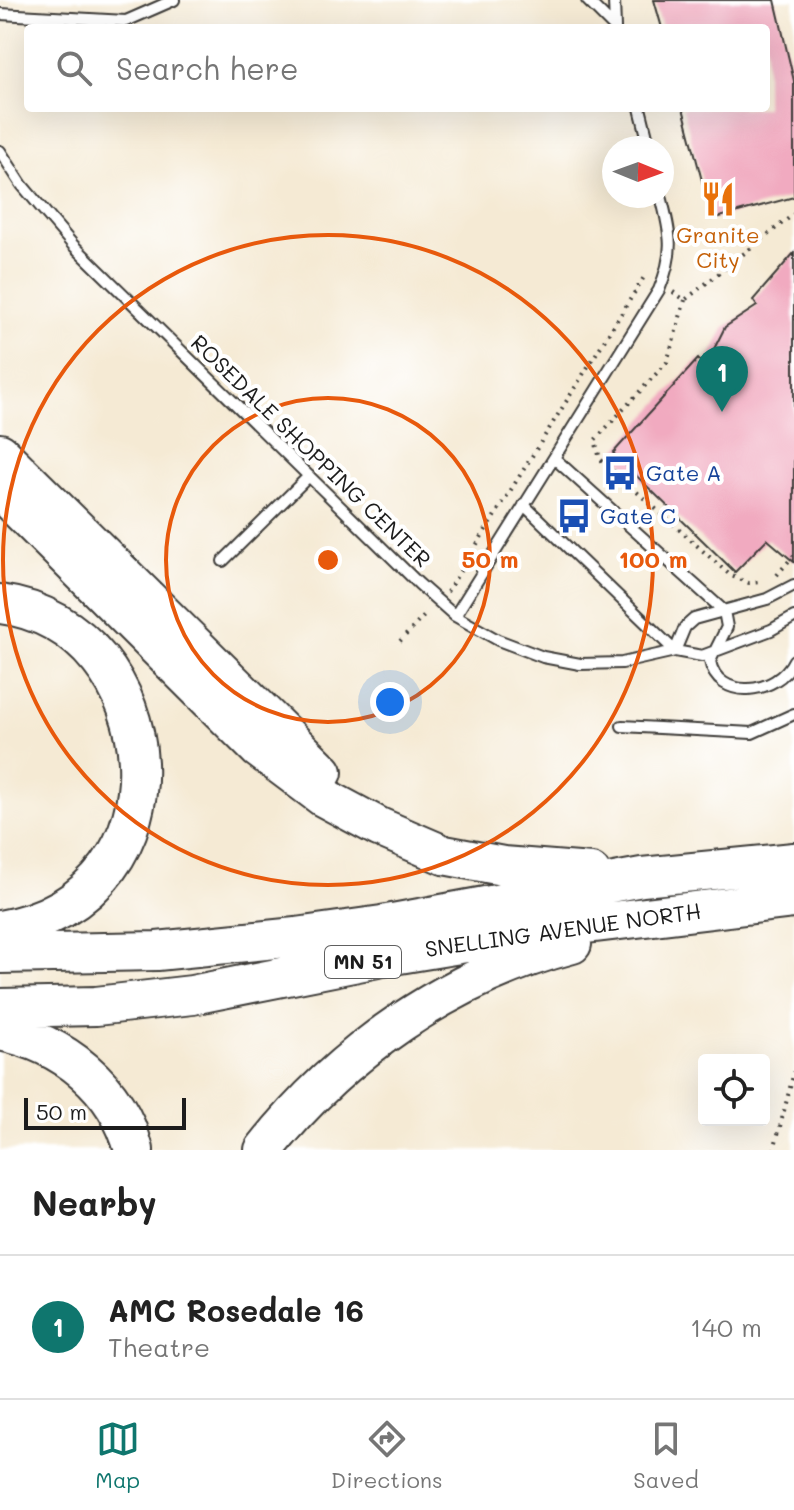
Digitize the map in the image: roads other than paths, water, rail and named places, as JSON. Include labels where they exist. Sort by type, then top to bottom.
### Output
[{"type":"highway","points":[[0,453],[379,827]]},
{"type":"highway","points":[[0,491],[259,749],[323,797],[379,827],[444,855],[488,863],[642,877]]},
{"type":"highway","points":[[0,604],[37,615],[64,629],[104,667],[131,721],[139,780],[137,808],[128,835],[101,880],[56,914],[0,930]]},
{"type":"highway","name":"SNELLING AVENUE NORTH","points":[[0,954],[157,951],[296,937],[382,925],[642,877],[794,862]]},
{"type":"highway","name":"SNELLING AVENUE NORTH","points":[[0,1008],[96,1006],[192,995],[485,940],[644,914],[794,899]]},
{"type":"highway","points":[[264,1150],[294,1111],[326,1081],[362,1049],[409,1016],[532,956],[725,906]]},
{"type":"highway","points":[[0,1031],[34,1037],[84,1069],[120,1116],[134,1150]]},
{"type":"lane","points":[[0,14],[126,21],[174,0]]},
{"type":"lane","points":[[587,0],[611,24]]},
{"type":"lane","points":[[614,0],[615,24]]},
{"type":"lane","points":[[641,112],[647,136]]},
{"type":"lane","name":"ROSEDALE SHOPPING CENTER","points":[[0,151],[22,185],[73,245],[455,616],[515,648],[569,662],[608,664],[675,651],[690,657],[711,654],[771,630],[794,617]]},
{"type":"lane","points":[[455,616],[662,285],[672,258],[664,208]]},
{"type":"lane","points":[[554,458],[724,611],[727,627],[711,654],[710,665],[717,677],[748,689],[776,683],[794,660]]},
{"type":"lane","points":[[223,561],[309,476]]},
{"type":"lane","points":[[524,505],[675,651],[690,622],[767,599],[794,585]]},
{"type":"lane","points":[[622,726],[752,733],[794,715]]},
{"type":"place","name":"Granite City","points":[[718,199]]},
{"type":"place","name":"AMC Rosedale 16","points":[[722,412]]},
{"type":"place","name":"Gate A","points":[[620,473]]},
{"type":"place","name":"Gate C","points":[[574,516]]}]
